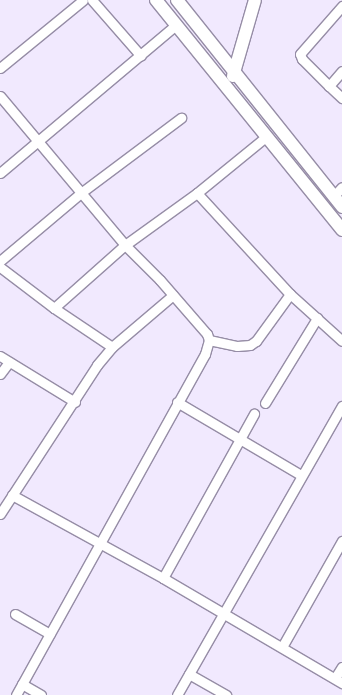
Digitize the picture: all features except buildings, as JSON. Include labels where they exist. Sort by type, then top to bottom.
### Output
[{"type":"street","points":[[0,68],[83,0]]},
{"type":"street","points":[[92,0],[141,56]]},
{"type":"street","points":[[156,0],[230,89],[342,230]]},
{"type":"street","points":[[177,0],[342,207]]},
{"type":"street","points":[[230,89],[255,0]]},
{"type":"street","points":[[342,6],[300,54],[302,59],[342,98]]},
{"type":"street","points":[[0,173],[141,56],[176,24]]},
{"type":"street","points":[[329,86],[342,71]]},
{"type":"street","points":[[0,96],[82,192],[125,246],[173,295],[207,334],[209,340],[204,354],[16,695]]},
{"type":"street","points":[[0,261],[82,192],[181,118]]},
{"type":"street","points":[[54,308],[125,246],[197,193],[267,136]]},
{"type":"street","points":[[333,197],[342,187]]},
{"type":"street","points":[[197,193],[290,294],[342,341]]},
{"type":"street","points":[[0,267],[54,308],[112,347]]},
{"type":"street","points":[[209,340],[237,346],[250,345],[256,341],[290,294]]},
{"type":"street","points":[[0,514],[75,402],[97,366],[112,347],[173,295]]},
{"type":"street","points":[[265,403],[317,318]]},
{"type":"street","points":[[0,356],[75,402]]},
{"type":"street","points":[[0,374],[9,362]]},
{"type":"street","points":[[177,402],[240,440],[301,474]]},
{"type":"street","points":[[177,695],[301,474],[342,406]]},
{"type":"street","points":[[163,578],[254,414]]},
{"type":"street","points":[[12,495],[163,578],[338,680],[342,667]]},
{"type":"street","points":[[282,647],[342,541]]},
{"type":"street","points":[[15,614],[50,634]]},
{"type":"street","points":[[189,674],[226,695]]},
{"type":"street","points":[[22,684],[41,695]]}]
